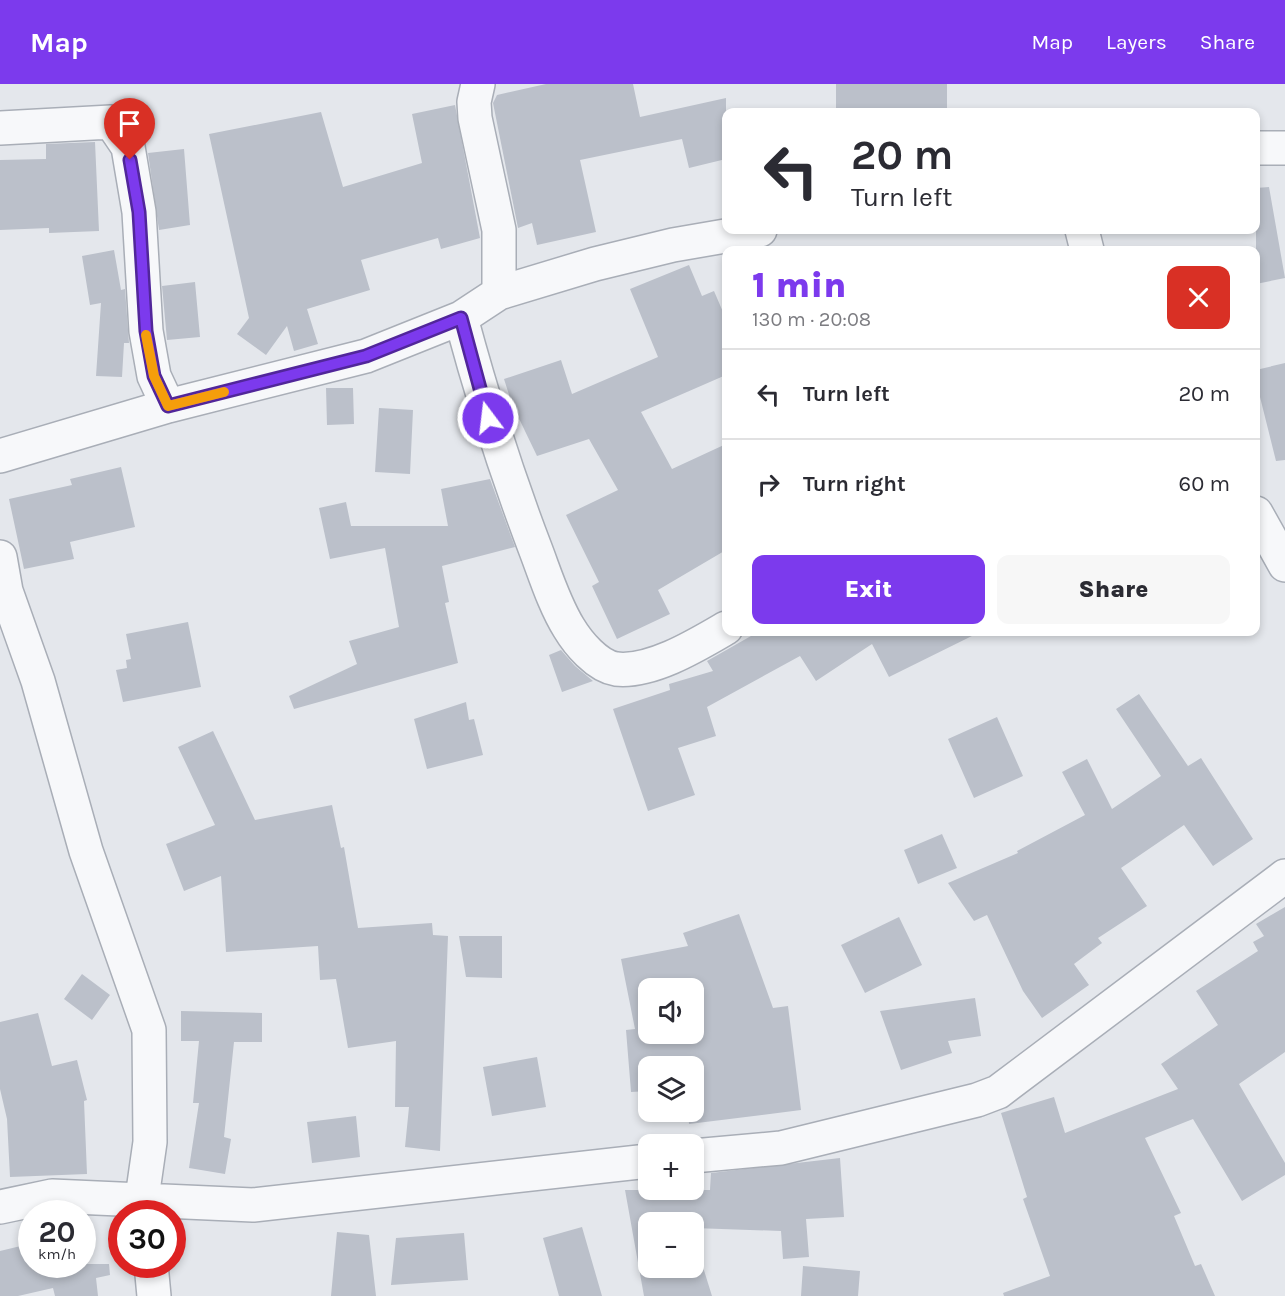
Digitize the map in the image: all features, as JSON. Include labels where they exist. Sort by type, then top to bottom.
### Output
[{"type":"street","points":[[478,84],[474,102],[475,118],[499,230],[499,293]]},
{"type":"street","points":[[0,128],[111,122],[128,147],[139,212],[146,331],[154,376],[168,406]]},
{"type":"street","points":[[1260,148],[1285,148]]},
{"type":"street","points":[[1,464],[168,406],[366,356],[461,318],[499,293],[662,247],[737,234]]},
{"type":"street","points":[[461,318],[488,418],[522,515],[569,627],[591,655],[615,669],[633,667],[667,659],[722,630]]},
{"type":"street","points":[[1260,520],[1285,565]]},
{"type":"street","points":[[0,557],[6,591],[38,681],[86,851],[149,1030],[150,1142],[144,1200]]},
{"type":"street","points":[[704,1155],[781,1148],[977,1100],[998,1092],[1285,876]]},
{"type":"street","points":[[186,1206],[253,1205],[638,1162]]},
{"type":"street","points":[[0,1207],[52,1196],[108,1202]]},
{"type":"street","points":[[152,1278],[154,1296]]},
{"type":"building","points":[[546,84],[633,84],[640,117],[726,98],[726,108],[722,108],[722,160],[689,168],[682,139],[580,160],[596,232],[537,245],[532,223],[518,228],[493,103],[497,95]]},
{"type":"building","points":[[836,84],[947,84],[947,108],[836,108]]},
{"type":"building","points":[[455,105],[480,238],[441,249],[438,238],[361,260],[370,290],[307,309],[318,344],[294,351],[287,326],[266,355],[237,334],[249,318],[209,134],[321,112],[343,187],[422,163],[412,114]]},
{"type":"building","points":[[95,142],[99,231],[49,233],[49,228],[0,230],[0,160],[46,159],[46,144]]},
{"type":"building","points":[[184,149],[190,225],[159,230],[148,153]]},
{"type":"building","points":[[1269,187],[1285,278],[1260,283],[1260,246],[1256,246],[1256,234],[1260,234],[1260,188]]},
{"type":"building","points":[[114,250],[121,290],[125,289],[129,343],[124,343],[122,377],[96,376],[101,303],[90,305],[82,256]]},
{"type":"building","points":[[689,265],[702,296],[714,291],[722,310],[722,377],[641,412],[672,469],[722,446],[722,552],[658,590],[670,614],[617,639],[592,586],[599,582],[566,515],[618,490],[589,439],[537,456],[512,404],[504,379],[561,360],[572,394],[658,357],[630,289]]},
{"type":"building","points":[[195,282],[200,337],[167,340],[162,286]]},
{"type":"building","points":[[1285,363],[1285,460],[1276,461],[1260,397],[1260,369]]},
{"type":"building","points":[[326,388],[353,388],[354,424],[327,425]]},
{"type":"building","points":[[379,408],[413,410],[410,474],[375,472]]},
{"type":"building","points":[[121,467],[135,527],[70,542],[74,559],[24,569],[9,499],[72,485],[70,479]]},
{"type":"building","points":[[490,479],[515,547],[442,566],[449,602],[445,603],[458,663],[294,709],[289,696],[357,664],[349,641],[399,627],[385,548],[330,559],[319,508],[346,502],[351,526],[448,526],[441,489]]},
{"type":"building","points":[[188,622],[201,687],[123,702],[116,670],[127,668],[126,660],[131,659],[126,634]]},
{"type":"building","points":[[751,636],[972,636],[889,677],[872,644],[816,681],[800,656],[707,707],[716,736],[678,748],[695,795],[648,811],[613,709],[670,690],[669,684],[713,671],[707,661]]},
{"type":"building","points":[[561,650],[593,681],[562,692],[549,655]]},
{"type":"building","points":[[1139,694],[1188,766],[1201,758],[1253,839],[1213,866],[1184,825],[1121,868],[1147,906],[1098,938],[1102,943],[1074,964],[1089,985],[1042,1018],[1023,991],[987,915],[974,921],[948,883],[1018,853],[1017,851],[1085,815],[1062,772],[1087,759],[1112,809],[1161,776],[1116,709]]},
{"type":"building","points":[[466,702],[469,720],[474,719],[483,755],[427,769],[414,719]]},
{"type":"building","points":[[997,717],[1023,776],[974,798],[948,739]]},
{"type":"building","points":[[213,731],[255,820],[332,805],[341,848],[344,847],[358,928],[432,923],[433,935],[448,936],[440,1151],[405,1147],[409,1107],[395,1107],[396,1041],[348,1048],[336,979],[320,980],[318,946],[226,952],[221,876],[184,891],[166,844],[215,825],[178,747]]},
{"type":"building","points":[[942,834],[957,868],[918,884],[904,850]]},
{"type":"building","points":[[1285,907],[1285,1052],[1239,1084],[1285,1163],[1285,1175],[1242,1201],[1193,1119],[1145,1138],[1181,1213],[1174,1216],[1195,1266],[1201,1264],[1215,1296],[1004,1296],[1003,1293],[1050,1276],[1023,1199],[1027,1197],[1001,1113],[1054,1097],[1065,1133],[1178,1089],[1161,1064],[1218,1025],[1196,991],[1258,951],[1253,942],[1264,936],[1256,924]]},
{"type":"building","points":[[739,914],[773,1008],[788,1006],[801,1110],[689,1124],[689,1122],[704,1122],[704,1056],[638,1056],[638,1092],[631,1092],[626,1030],[635,1029],[621,959],[688,946],[683,933]]},
{"type":"building","points":[[899,917],[922,965],[865,993],[841,945]]},
{"type":"building","points":[[459,936],[502,936],[502,978],[466,977]]},
{"type":"building","points":[[82,974],[110,995],[92,1020],[64,999]]},
{"type":"building","points":[[975,998],[981,1036],[948,1041],[952,1053],[901,1070],[880,1011]]},
{"type":"building","points":[[181,1011],[262,1013],[262,1042],[234,1042],[224,1137],[231,1139],[225,1174],[189,1168],[199,1103],[193,1103],[199,1041],[181,1041]]},
{"type":"building","points":[[38,1013],[52,1066],[77,1060],[87,1100],[84,1101],[87,1174],[10,1177],[7,1119],[0,1089],[0,1022]]},
{"type":"building","points":[[537,1057],[546,1107],[492,1116],[483,1067]]},
{"type":"building","points":[[356,1116],[360,1157],[312,1163],[307,1122]]},
{"type":"building","points":[[840,1158],[844,1217],[806,1219],[809,1257],[783,1259],[781,1231],[704,1228],[704,1212],[638,1212],[638,1263],[625,1190],[638,1190],[638,1200],[704,1200],[704,1190],[710,1190],[711,1173]]},
{"type":"building","points":[[582,1227],[602,1296],[559,1296],[543,1238]]},
{"type":"building","points":[[337,1232],[369,1235],[376,1296],[331,1296]]},
{"type":"building","points":[[464,1233],[468,1280],[391,1285],[396,1238]]},
{"type":"building","points":[[18,1247],[18,1278],[96,1278],[98,1296],[55,1296],[53,1288],[18,1296],[0,1296],[0,1251]]},
{"type":"building","points":[[96,1264],[108,1264],[108,1275],[96,1278]]},
{"type":"building","points":[[803,1266],[860,1271],[858,1296],[801,1296]]},
{"type":"building","points":[[704,1270],[712,1296],[644,1296],[641,1278],[704,1278]]},
{"type":"slow traffic","points":[[146,335],[154,376],[168,406],[224,392]]},
{"type":"route","points":[[130,160],[139,212],[146,331],[154,376],[168,406],[366,356],[461,318],[488,418]]}]
